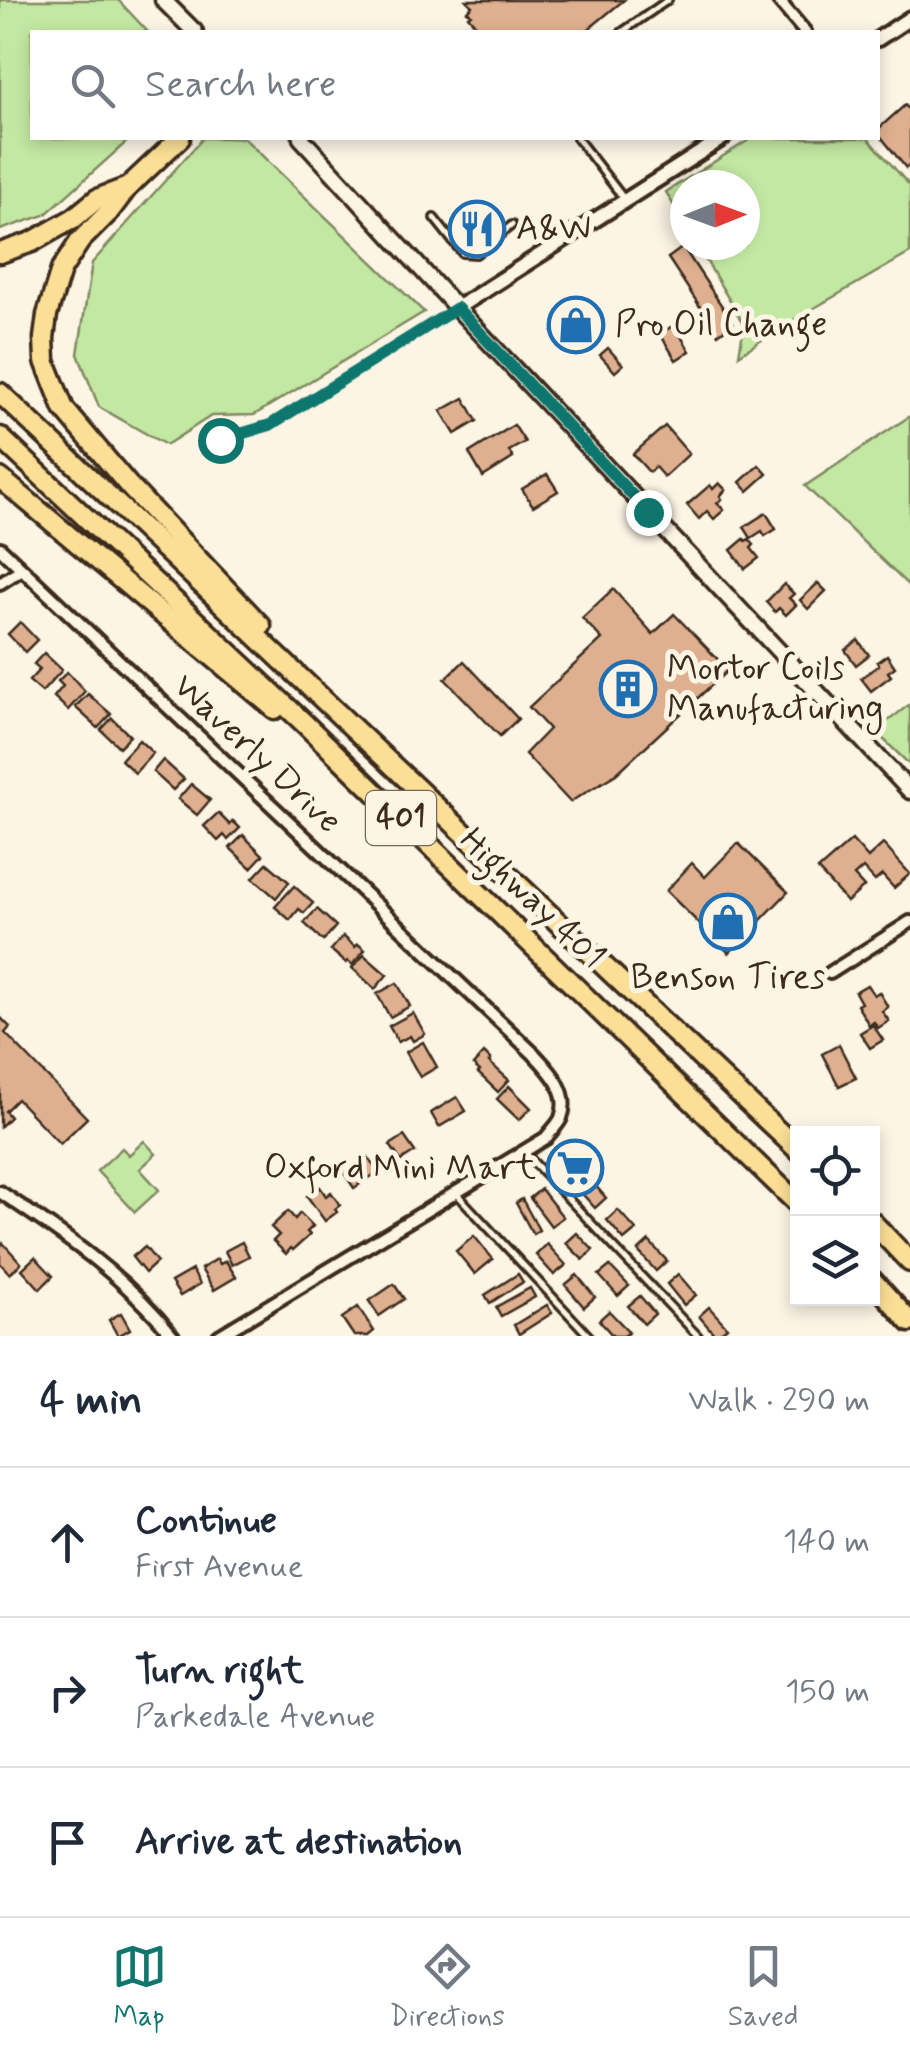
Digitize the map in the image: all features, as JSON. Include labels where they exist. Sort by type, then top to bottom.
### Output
[{"type":"highway","points":[[178,140],[127,188],[80,241],[61,270],[46,326],[45,361],[64,410],[129,486],[258,620],[276,652]]},
{"type":"highway","points":[[0,253],[32,242],[98,199],[127,188]]},
{"type":"highway","name":"Highway 401","points":[[0,393],[790,1142]]},
{"type":"highway","name":"Highway 401","points":[[0,437],[304,722],[790,1196]]},
{"type":"highway","points":[[0,478],[270,706],[304,722]]},
{"type":"highway","points":[[880,1230],[910,1262]]},
{"type":"highway","points":[[880,1289],[910,1322]]},
{"type":"main road","points":[[163,0],[193,30]]},
{"type":"main road","points":[[303,140],[910,791]]},
{"type":"street","points":[[778,0],[803,30]]},
{"type":"street","points":[[880,37],[910,18]]},
{"type":"street","points":[[457,308],[720,140]]},
{"type":"street","name":"Waverly Drive","points":[[0,548],[554,1074],[564,1098],[560,1119],[546,1138],[524,1151]]},
{"type":"street","points":[[0,583],[22,570]]},
{"type":"street","points":[[830,974],[910,922]]},
{"type":"street","points":[[220,1336],[524,1151]]},
{"type":"street","points":[[0,1192],[111,1270],[174,1336]]},
{"type":"lane","points":[[625,30],[668,0]]},
{"type":"lane","points":[[580,140],[625,200]]},
{"type":"lane","points":[[434,218],[462,253],[476,254],[512,226]]},
{"type":"lane","points":[[524,1151],[698,1336]]},
{"type":"lane","points":[[456,1193],[589,1336]]},
{"type":"path","points":[[220,440],[270,425],[457,308]]},
{"type":"green space","points":[[0,0],[118,0],[146,30],[30,30],[30,140],[129,140],[45,215],[0,230]]},
{"type":"green space","points":[[201,140],[246,140],[424,312],[254,415],[211,416],[166,445],[99,407],[78,354],[92,263]]},
{"type":"green space","points":[[749,140],[870,140],[910,186],[910,253],[739,355],[744,325],[706,260],[760,260],[760,170],[701,170]]},
{"type":"green space","points":[[910,416],[910,587],[805,486]]},
{"type":"green space","points":[[910,704],[910,765],[875,731]]},
{"type":"green space","points":[[144,1141],[156,1154],[140,1169],[159,1190],[135,1212],[97,1171],[122,1148],[129,1155]]},
{"type":"building","points":[[466,0],[624,0],[587,30],[480,30],[468,16],[472,6]]},
{"type":"building","points":[[905,105],[910,111],[910,165],[906,168],[880,136],[880,127]]},
{"type":"building","name":"A&W","points":[[486,212],[496,225],[468,247],[458,234]]},
{"type":"building","points":[[668,258],[692,260],[733,323],[718,334]]},
{"type":"building","name":"Pro Oil Change","points":[[585,302],[599,318],[568,348],[553,332]]},
{"type":"building","points":[[674,325],[690,351],[676,360],[660,334]]},
{"type":"building","points":[[608,348],[623,365],[615,372],[600,355]]},
{"type":"building","points":[[464,398],[477,421],[455,434],[441,411]]},
{"type":"building","points":[[514,425],[525,442],[509,451],[513,458],[483,477],[469,453]]},
{"type":"building","points":[[665,426],[689,454],[664,477],[655,467],[649,472],[633,454]]},
{"type":"building","points":[[759,465],[767,474],[748,491],[740,482]]},
{"type":"building","points":[[547,474],[558,491],[533,506],[522,489]]},
{"type":"building","points":[[719,483],[726,490],[717,503],[724,510],[714,519],[707,511],[699,519],[687,505],[710,485],[713,489]]},
{"type":"building","points":[[766,513],[776,529],[751,538],[744,527]]},
{"type":"building","points":[[744,539],[754,545],[751,548],[759,558],[745,569],[731,550]]},
{"type":"building","points":[[818,583],[826,591],[808,609],[800,600]]},
{"type":"building","points":[[784,584],[794,594],[789,598],[796,605],[786,615],[779,608],[775,612],[766,602]]},
{"type":"building","name":"Mortor Coils Manufacturing","points":[[613,589],[653,634],[674,614],[728,670],[616,774],[570,802],[525,754],[549,729],[529,707],[602,639],[582,618]]},
{"type":"building","points":[[20,622],[37,640],[25,652],[8,634]]},
{"type":"building","points":[[858,640],[869,655],[856,665],[845,650]]},
{"type":"building","points":[[44,653],[62,670],[42,692],[29,681],[40,669],[34,664]]},
{"type":"building","points":[[887,655],[895,667],[888,672],[891,676],[871,691],[861,678]]},
{"type":"building","points":[[464,661],[518,719],[500,736],[445,679]]},
{"type":"building","points":[[67,672],[85,691],[68,710],[54,697],[63,686],[58,681]]},
{"type":"building","points":[[88,694],[111,714],[98,728],[75,707]]},
{"type":"building","points":[[112,718],[130,736],[119,747],[101,730]]},
{"type":"building","points":[[139,740],[153,753],[135,773],[121,760]]},
{"type":"building","points":[[163,760],[184,779],[173,790],[153,772]]},
{"type":"building","points":[[191,784],[210,800],[197,815],[178,799]]},
{"type":"building","points":[[218,813],[230,825],[233,821],[240,828],[228,840],[224,835],[218,841],[204,826]]},
{"type":"building","points":[[243,835],[263,855],[251,868],[230,848]]},
{"type":"building","points":[[852,840],[868,858],[883,844],[910,874],[894,888],[882,875],[875,881],[863,868],[854,876],[864,887],[847,902],[818,870]]},
{"type":"building","name":"Benson Tires","points":[[738,843],[788,892],[729,953],[666,891],[692,863],[705,877]]},
{"type":"building","points":[[267,863],[289,882],[276,898],[253,878]]},
{"type":"building","points":[[294,886],[313,903],[304,913],[299,909],[290,920],[275,907]]},
{"type":"building","points":[[317,909],[336,926],[323,941],[304,923]]},
{"type":"building","points":[[343,936],[365,950],[352,965],[331,950]]},
{"type":"building","points":[[364,955],[387,975],[375,989],[352,968]]},
{"type":"building","points":[[397,983],[410,1006],[390,1017],[377,994]]},
{"type":"building","points":[[867,985],[874,995],[879,992],[888,1007],[882,1011],[889,1021],[878,1028],[874,1022],[869,1025],[857,1005],[861,1003],[855,992]]},
{"type":"building","points":[[413,1013],[425,1034],[413,1041],[410,1036],[398,1042],[389,1026]]},
{"type":"building","points":[[0,1017],[10,1027],[5,1033],[87,1118],[60,1144],[17,1099],[5,1111],[10,1117],[0,1127]]},
{"type":"building","points":[[873,1025],[883,1040],[870,1048],[860,1033]]},
{"type":"building","points":[[423,1042],[437,1067],[420,1077],[406,1052]]},
{"type":"building","points":[[839,1045],[856,1078],[839,1086],[822,1054]]},
{"type":"building","points":[[484,1053],[509,1080],[498,1092],[473,1065]]},
{"type":"building","points":[[509,1086],[531,1108],[519,1120],[497,1099]]},
{"type":"building","points":[[457,1097],[466,1111],[439,1127],[431,1113]]},
{"type":"building","points":[[404,1136],[415,1152],[401,1161],[390,1145]]},
{"type":"building","name":"Oxford Mini Mart","points":[[578,1154],[588,1167],[571,1181],[561,1168]]},
{"type":"building","points":[[368,1157],[378,1172],[354,1188],[344,1173]]},
{"type":"building","points":[[588,1177],[606,1198],[595,1208],[576,1187]]},
{"type":"building","points":[[320,1187],[326,1196],[331,1192],[340,1205],[325,1221],[307,1196]]},
{"type":"building","points":[[541,1189],[563,1217],[551,1226],[530,1198]]},
{"type":"building","points":[[522,1199],[539,1230],[533,1234],[516,1203]]},
{"type":"building","points":[[618,1210],[636,1230],[624,1240],[607,1220]]},
{"type":"building","points":[[288,1211],[295,1219],[300,1213],[313,1226],[307,1232],[310,1235],[286,1254],[273,1241],[279,1235],[271,1227]]},
{"type":"building","points":[[577,1233],[593,1250],[583,1260],[566,1243]]},
{"type":"building","points":[[474,1236],[493,1259],[475,1274],[456,1251]]},
{"type":"building","points":[[649,1241],[667,1261],[656,1271],[638,1251]]},
{"type":"building","points":[[242,1242],[249,1256],[232,1265],[225,1251]]},
{"type":"building","points":[[3,1243],[21,1263],[10,1274],[0,1263]]},
{"type":"building","points":[[547,1244],[566,1265],[554,1275],[536,1255]]},
{"type":"building","points":[[145,1247],[157,1262],[145,1273],[132,1257]]},
{"type":"building","points":[[35,1257],[53,1276],[40,1289],[22,1269]]},
{"type":"building","points":[[217,1259],[220,1264],[226,1261],[236,1277],[214,1290],[201,1269]]},
{"type":"building","points":[[610,1266],[629,1286],[618,1296],[599,1275]]},
{"type":"building","points":[[192,1270],[200,1284],[180,1296],[171,1282]]},
{"type":"building","points":[[518,1274],[523,1282],[490,1303],[485,1295]]},
{"type":"building","points":[[678,1274],[696,1295],[684,1305],[667,1284]]},
{"type":"building","points":[[577,1275],[595,1297],[584,1307],[565,1285]]},
{"type":"building","points":[[394,1284],[404,1299],[379,1316],[369,1301]]},
{"type":"building","points":[[530,1288],[535,1297],[501,1316],[496,1307]]},
{"type":"building","points":[[640,1296],[655,1314],[644,1324],[628,1306]]},
{"type":"building","points":[[547,1305],[552,1313],[519,1334],[514,1325]]},
{"type":"building","points":[[358,1307],[374,1331],[368,1336],[354,1336],[342,1318]]},
{"type":"building","points":[[709,1307],[727,1327],[716,1336],[699,1316]]},
{"type":"building","points":[[609,1311],[629,1332],[624,1336],[613,1336],[599,1320]]},
{"type":"building","points":[[121,1313],[130,1329],[118,1336],[109,1320]]},
{"type":"place","name":"A&W","points":[[477,229]]},
{"type":"place","name":"Pro Oil Change","points":[[576,325]]},
{"type":"place","name":"Mortor Coils Manufacturing","points":[[628,689]]},
{"type":"place","name":"Benson Tires","points":[[728,922]]},
{"type":"place","name":"Oxford Mini Mart","points":[[575,1168]]},
{"type":"route","points":[[220,440],[270,425],[457,308],[648,512]]}]
